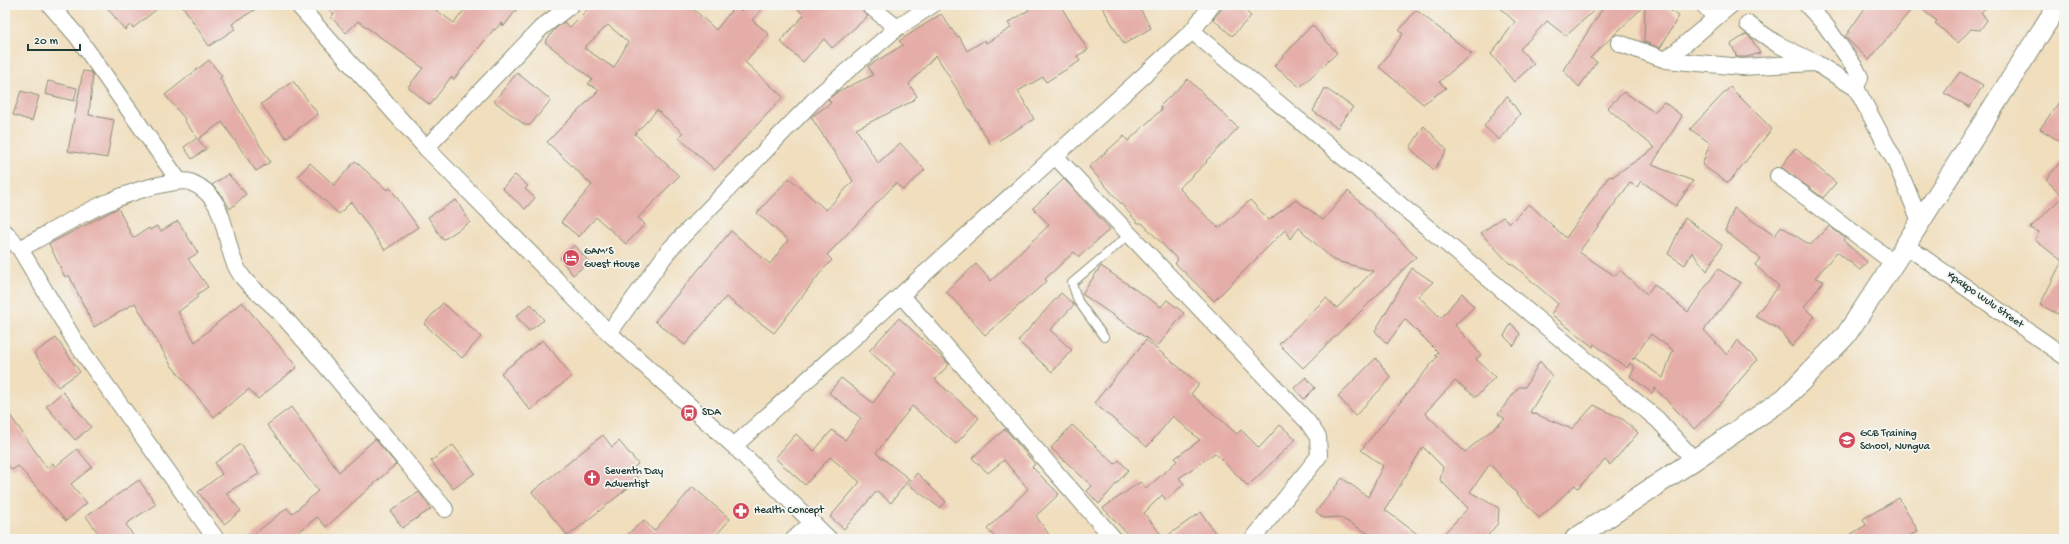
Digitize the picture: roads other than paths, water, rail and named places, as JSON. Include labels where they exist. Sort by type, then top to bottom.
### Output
[{"type":"street","points":[[426,148],[541,28],[571,5]]},
{"type":"street","points":[[869,5],[896,28]]},
{"type":"street","points":[[609,333],[669,250],[819,95],[896,28],[932,5]]},
{"type":"street","points":[[734,446],[902,296],[1192,31],[1212,5]]},
{"type":"street","points":[[1704,5],[1715,17]]},
{"type":"street","points":[[1666,60],[1730,5]]},
{"type":"street","points":[[1807,5],[1826,26],[1856,69],[1860,77],[1856,88]]},
{"type":"street","points":[[1575,539],[1785,398],[1846,335],[1894,263],[2058,5]]},
{"type":"street","points":[[53,6],[77,36],[179,181]]},
{"type":"street","points":[[302,6],[426,148],[609,333],[734,446],[829,539]]},
{"type":"street","points":[[1748,24],[1777,44],[1816,63],[1856,88],[1896,163],[1920,221]]},
{"type":"street","points":[[1192,31],[1652,415],[1694,460]]},
{"type":"street","points":[[1619,43],[1666,60],[1742,67],[1816,63]]},
{"type":"street","points":[[1055,156],[1307,421],[1318,437],[1319,456],[1253,539]]},
{"type":"street","points":[[1778,176],[1894,263]]},
{"type":"street","points":[[20,250],[98,206],[156,185],[179,181],[190,182],[212,197],[221,212],[233,260],[244,279],[281,313],[445,509]]},
{"type":"street","points":[[5,232],[20,250],[76,343],[216,539]]},
{"type":"street","name":"Kpakpo Wulu Street","points":[[1905,245],[2064,356]]},
{"type":"street","points":[[902,296],[1114,539]]},
{"type":"street","points":[[794,539],[812,523]]},
{"type":"lane","points":[[1104,336],[1078,301],[1072,283],[1130,234]]},
{"type":"place","name":"GAM’S Guest House","points":[[571,258]]},
{"type":"place","name":"SDA","points":[[689,413]]},
{"type":"place","name":"GCB Training School, Nungua","points":[[1847,440]]},
{"type":"place","name":"Seventh Day Adventist","points":[[592,478]]},
{"type":"place","name":"Health Concept","points":[[741,511]]}]
